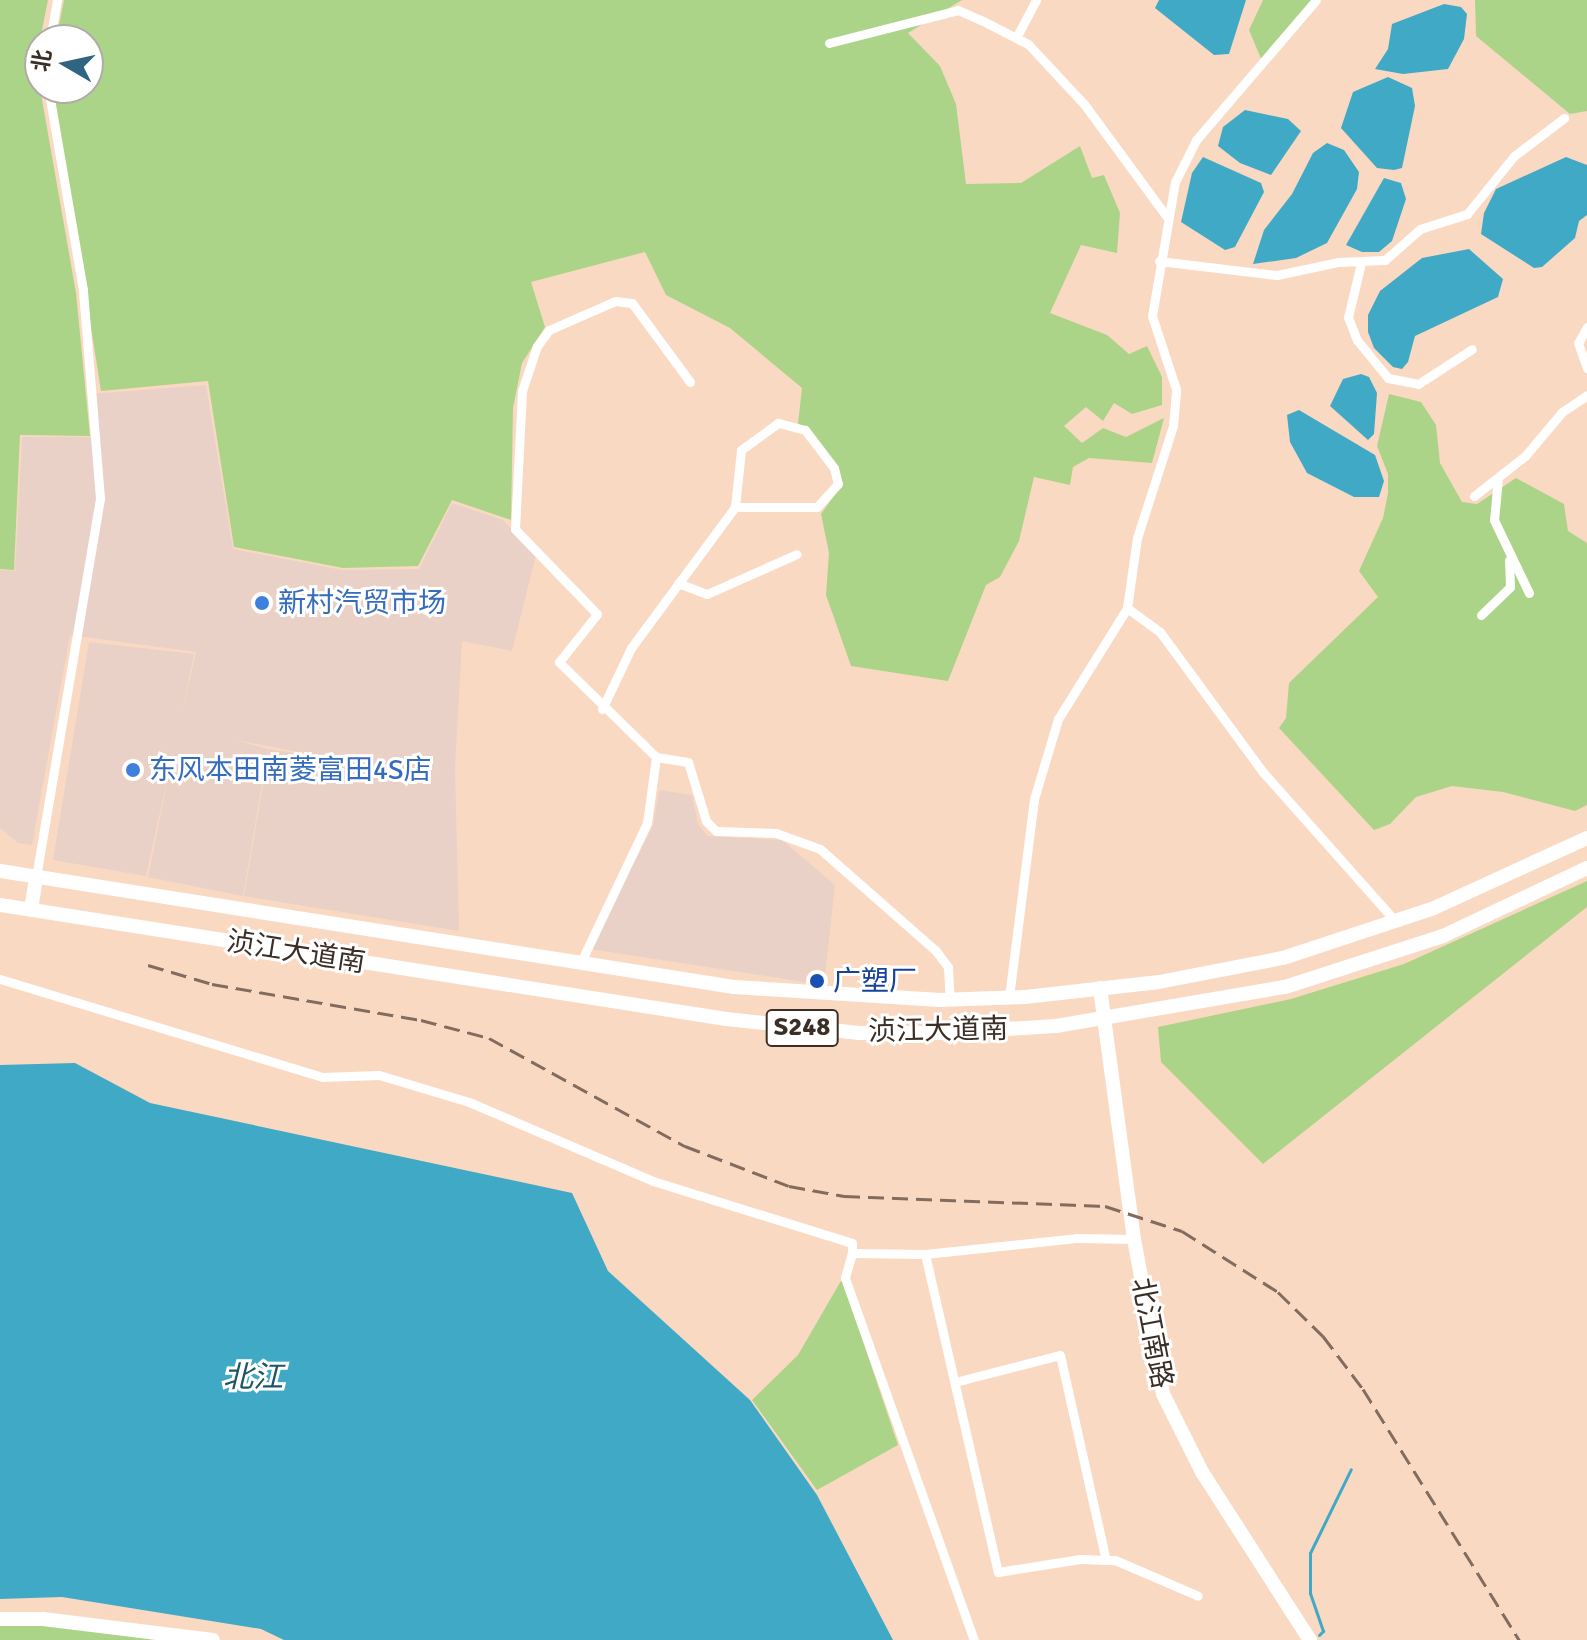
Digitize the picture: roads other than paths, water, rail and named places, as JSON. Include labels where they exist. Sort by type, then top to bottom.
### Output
[{"type":"main road","name":"浈江大道南","points":[[0,871],[580,964],[813,995],[950,1000],[1100,988],[1220,972],[1396,922],[1487,886],[1587,838]]},
{"type":"main road","name":"浈江大道南","points":[[0,905],[779,1026],[941,1033],[1105,1019],[1252,995],[1401,952],[1587,868]]},
{"type":"main road","points":[[31,910],[36,877]]},
{"type":"main road","name":"北江南路","points":[[1100,988],[1134,1239],[1163,1394],[1202,1472],[1310,1640]]},
{"type":"main road","points":[[0,1619],[43,1619],[213,1640]]},
{"type":"street","points":[[53,24],[57,0]]},
{"type":"street","points":[[1016,38],[1036,0]]},
{"type":"street","points":[[1009,997],[1032,812],[1056,725],[1127,608],[1137,538],[1176,404],[1174,375],[1152,316],[1159,261],[1175,182],[1196,140],[1316,0]]},
{"type":"street","points":[[829,43],[958,10],[1028,44],[1084,104],[1167,217]]},
{"type":"street","points":[[36,877],[100,498],[83,290],[51,104]]},
{"type":"street","points":[[1159,261],[1277,275],[1338,262],[1361,263],[1393,257],[1420,229],[1467,214],[1514,156],[1564,118]]},
{"type":"street","points":[[1361,263],[1348,317],[1357,340],[1388,378],[1401,384],[1425,382],[1472,349]]},
{"type":"street","points":[[690,382],[632,303],[625,301],[557,323],[537,346],[528,367],[518,415],[515,529],[597,614],[559,662],[602,709],[656,757],[688,762],[706,821],[716,831],[785,834],[820,849],[936,951],[948,967],[950,1000]]},
{"type":"street","points":[[1587,327],[1578,343],[1587,368]]},
{"type":"street","points":[[1474,496],[1539,443],[1562,412],[1587,395]]},
{"type":"street","points":[[602,709],[631,648],[735,507],[741,450],[778,423],[805,430],[834,468],[838,484],[817,507],[735,507]]},
{"type":"street","points":[[1498,478],[1494,520],[1529,593]]},
{"type":"street","points":[[1481,615],[1510,587],[1507,547]]},
{"type":"street","points":[[678,583],[707,594],[797,554]]},
{"type":"street","points":[[1127,608],[1160,632],[1262,771],[1396,922]]},
{"type":"street","points":[[580,964],[647,823],[656,757]]},
{"type":"street","points":[[0,979],[322,1077],[379,1075],[469,1102],[653,1181],[852,1243],[845,1278],[974,1640]]},
{"type":"street","points":[[852,1253],[925,1254],[1018,1241],[1134,1239]]},
{"type":"street","points":[[925,1254],[998,1572],[1106,1560],[1160,1576],[1198,1596]]},
{"type":"street","points":[[955,1382],[1060,1355],[1106,1560]]},
{"type":"water","points":[[1159,0],[1246,0],[1229,54],[1214,55],[1155,8]]},
{"type":"water","points":[[1444,4],[1461,7],[1467,14],[1464,39],[1448,69],[1403,74],[1375,69],[1388,49],[1392,24]]},
{"type":"water","points":[[1388,77],[1412,88],[1415,106],[1402,168],[1394,170],[1377,168],[1341,128],[1353,92]]},
{"type":"water","points":[[1245,110],[1288,119],[1301,131],[1271,175],[1240,163],[1218,146],[1223,127]]},
{"type":"water","points":[[1327,143],[1344,150],[1359,172],[1357,189],[1327,243],[1296,258],[1253,264],[1264,230],[1292,194],[1313,153]]},
{"type":"water","points":[[1203,157],[1261,183],[1264,192],[1235,247],[1225,250],[1181,222],[1192,173]]},
{"type":"water","points":[[1566,157],[1587,165],[1587,215],[1579,221],[1575,238],[1542,267],[1534,268],[1481,234],[1484,213],[1496,189]]},
{"type":"water","points":[[1384,178],[1401,183],[1406,199],[1392,241],[1379,252],[1362,252],[1346,245]]},
{"type":"water","points":[[1469,249],[1503,279],[1498,297],[1415,336],[1408,362],[1402,369],[1393,367],[1374,348],[1368,332],[1368,315],[1380,291],[1422,258]]},
{"type":"water","points":[[1361,374],[1369,377],[1377,393],[1374,434],[1368,440],[1330,406],[1343,379]]},
{"type":"water","points":[[1299,410],[1375,455],[1384,481],[1379,497],[1354,497],[1307,473],[1290,442],[1287,415]]},
{"type":"water","name":"北江","points":[[75,1063],[150,1103],[572,1193],[608,1271],[750,1400],[817,1495],[893,1640],[284,1640],[261,1629],[62,1597],[0,1599],[0,1065]]},
{"type":"waterway","points":[[1319,1635],[1323,1631],[1310,1593],[1310,1553],[1351,1469]]},
{"type":"railway","points":[[148,965],[212,984],[421,1020],[489,1038],[685,1146],[789,1186],[844,1196],[1105,1206],[1182,1231],[1278,1292],[1323,1336],[1363,1389],[1519,1640]]},
{"type":"place","name":"新村汽贸市场","points":[[262,603]]},
{"type":"place","name":"东风本田南菱富田4S店","points":[[133,770]]},
{"type":"place","name":"广塑厂","points":[[817,981]]}]
